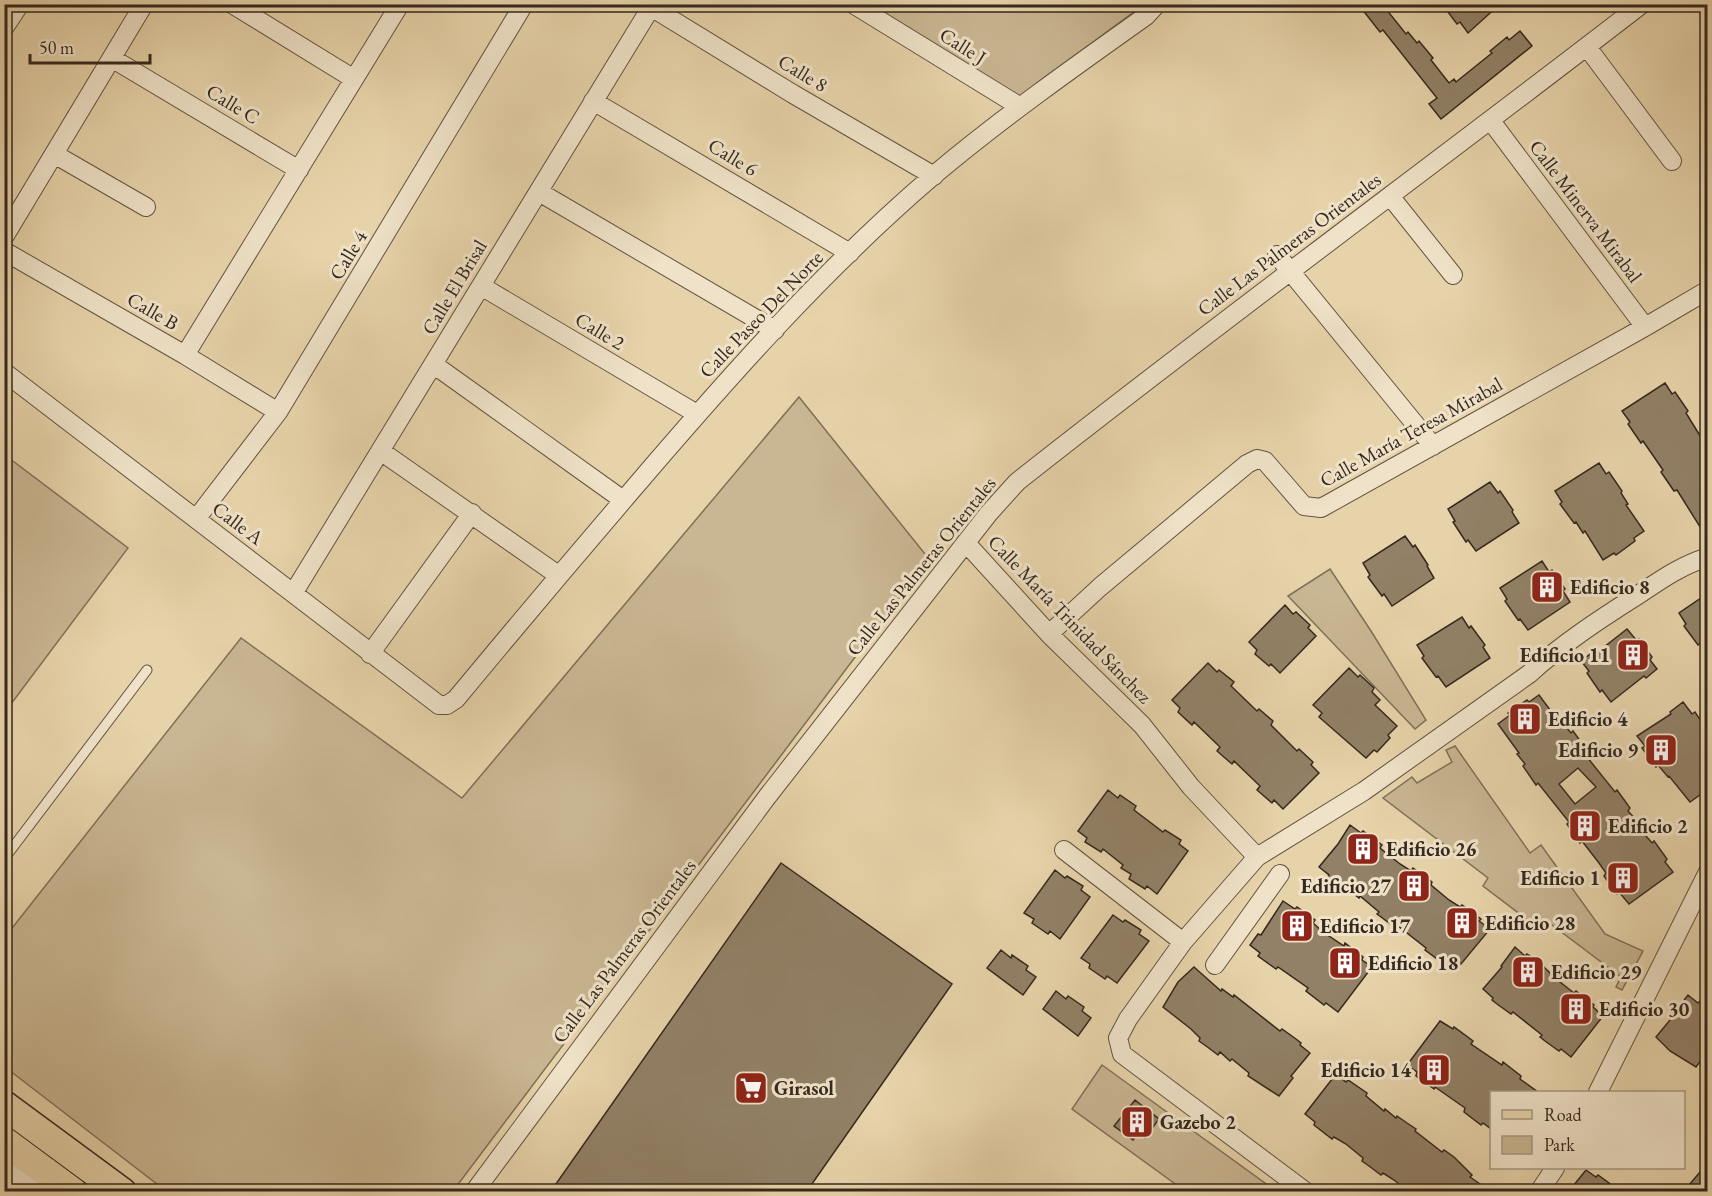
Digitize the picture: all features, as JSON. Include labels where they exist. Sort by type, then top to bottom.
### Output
[{"type":"main road","points":[[4,1105],[122,1191]]},
{"type":"main road","points":[[4,1141],[73,1191]]},
{"type":"street","points":[[4,237],[144,4]]},
{"type":"street","points":[[232,4],[354,79]]},
{"type":"street","points":[[185,355],[400,4]]},
{"type":"street","name":"Calle 4","points":[[196,519],[279,412],[524,4]]},
{"type":"street","name":"Calle J","points":[[853,4],[1019,106]]},
{"type":"street","name":"Calle Paseo Del Norte","points":[[447,705],[456,699],[558,575],[696,414],[850,253],[934,176],[1019,106],[1146,16],[1157,4]]},
{"type":"street","name":"Calle Las Palmeras Orientales","points":[[474,1191],[767,797],[989,513],[1017,482],[1290,270],[1491,122],[1642,4]]},
{"type":"street","name":"Calle El Brisal","points":[[294,592],[652,6]]},
{"type":"street","name":"Calle 8","points":[[652,6],[793,94],[934,176]]},
{"type":"street","points":[[1587,47],[1672,161]]},
{"type":"street","name":"Calle C","points":[[113,59],[299,170]]},
{"type":"street","name":"Calle 6","points":[[593,101],[850,253]]},
{"type":"street","name":"Calle Minerva Mirabal","points":[[1491,122],[1645,327]]},
{"type":"street","points":[[54,154],[146,207]]},
{"type":"street","points":[[539,192],[775,330]]},
{"type":"street","points":[[1390,196],[1453,275]]},
{"type":"street","name":"Calle B","points":[[4,251],[279,412]]},
{"type":"street","points":[[1277,255],[1433,446]]},
{"type":"street","name":"Calle 2","points":[[481,286],[696,414]]},
{"type":"street","name":"Calle María Teresa Mirabal","points":[[1049,634],[1100,587],[1247,464],[1257,459],[1265,460],[1304,506],[1321,508],[1707,290]]},
{"type":"street","points":[[433,364],[623,500]]},
{"type":"street","name":"Calle A","points":[[4,372],[294,592],[370,654],[439,705],[447,705]]},
{"type":"street","points":[[381,452],[472,513],[558,575]]},
{"type":"street","points":[[370,654],[472,513]]},
{"type":"street","name":"Calle María Trinidad Sánchez","points":[[966,543],[1049,634],[1142,725],[1197,794],[1257,857]]},
{"type":"street","points":[[1306,1191],[1122,1054],[1118,1038],[1128,1019],[1183,942],[1257,857],[1364,791],[1529,674],[1607,614],[1685,564],[1707,557]]},
{"type":"street","points":[[1064,850],[1183,942]]},
{"type":"street","points":[[1598,1091],[1707,872]]},
{"type":"street","points":[[1215,965],[1280,874]]},
{"type":"street","points":[[4,1167],[38,1191]]},
{"type":"street","points":[[1539,1191],[1554,1169]]},
{"type":"lane","points":[[4,859],[147,670]]},
{"type":"green space","points":[[869,5],[1143,5],[1019,97]]},
{"type":"green space","points":[[799,397],[929,559],[453,1191],[166,1191],[5,1067],[5,937],[241,638],[462,798]]},
{"type":"green space","points":[[5,455],[128,548],[4,712]]},
{"type":"green space","points":[[1330,569],[1426,720],[1415,729],[1288,596]]},
{"type":"green space","points":[[1455,746],[1530,853],[1541,845],[1605,934],[1643,951],[1622,990],[1616,987],[1621,977],[1548,922],[1542,931],[1483,886],[1488,878],[1383,798],[1412,777],[1417,783],[1452,762],[1446,750]]},
{"type":"green space","points":[[1102,1065],[1276,1191],[1185,1191],[1072,1109]]},
{"type":"building","points":[[1358,4],[1382,4],[1406,34],[1408,32],[1417,43],[1419,41],[1449,83],[1454,79],[1456,82],[1492,53],[1490,51],[1507,37],[1509,40],[1520,31],[1532,46],[1441,119],[1429,104],[1437,98],[1383,30],[1380,32]]},
{"type":"building","points":[[1442,4],[1500,4],[1468,33],[1460,22],[1457,24]]},
{"type":"building","points":[[1665,383],[1672,394],[1675,392],[1688,411],[1686,413],[1707,447],[1707,538],[1677,490],[1674,491],[1661,472],[1663,470],[1628,424],[1630,422],[1622,411]]},
{"type":"building","points":[[1599,463],[1606,474],[1609,472],[1622,491],[1628,504],[1626,505],[1644,531],[1616,555],[1614,553],[1603,560],[1585,531],[1583,533],[1560,504],[1562,502],[1555,491]]},
{"type":"building","points":[[1490,482],[1498,493],[1500,491],[1519,523],[1476,551],[1468,540],[1466,542],[1453,522],[1455,521],[1448,509]]},
{"type":"building","points":[[1405,536],[1413,547],[1415,545],[1434,578],[1392,606],[1368,577],[1370,575],[1363,563]]},
{"type":"building","points":[[1542,561],[1549,572],[1552,570],[1565,589],[1563,591],[1570,602],[1528,630],[1505,601],[1507,599],[1500,588]]},
{"type":"building","points":[[1707,594],[1707,638],[1698,645],[1684,626],[1686,624],[1679,613]]},
{"type":"building","points":[[1285,605],[1293,614],[1296,612],[1310,625],[1308,628],[1316,636],[1280,673],[1255,654],[1257,650],[1249,642]]},
{"type":"building","points":[[1462,617],[1485,645],[1483,647],[1490,658],[1446,687],[1422,658],[1424,656],[1417,645]]},
{"type":"building","points":[[1627,629],[1637,641],[1639,639],[1652,657],[1650,660],[1657,669],[1646,678],[1644,676],[1611,702],[1602,690],[1600,692],[1581,661],[1593,652],[1595,654]]},
{"type":"building","points":[[1208,663],[1217,672],[1219,670],[1234,682],[1231,686],[1257,711],[1259,709],[1273,721],[1271,725],[1297,751],[1299,749],[1313,762],[1311,765],[1319,773],[1283,809],[1274,800],[1272,803],[1257,790],[1260,786],[1234,761],[1232,764],[1217,751],[1220,747],[1194,722],[1192,725],[1178,712],[1180,708],[1172,700]]},
{"type":"building","points":[[1349,668],[1374,688],[1372,692],[1380,700],[1375,705],[1397,726],[1377,752],[1374,750],[1366,758],[1319,717],[1322,713],[1313,705]]},
{"type":"building","points":[[1539,695],[1559,722],[1561,721],[1571,733],[1573,731],[1586,749],[1584,752],[1591,762],[1630,808],[1628,811],[1636,820],[1634,822],[1652,843],[1654,841],[1667,859],[1665,862],[1673,872],[1629,904],[1619,892],[1617,894],[1604,876],[1606,873],[1599,863],[1582,841],[1580,843],[1567,824],[1569,822],[1538,783],[1536,785],[1523,766],[1525,764],[1517,754],[1519,753],[1498,724],[1510,715],[1508,713],[1527,700],[1529,702]],"holes":[[[1578,768],[1596,787],[1575,804],[1559,784]]]},
{"type":"building","points":[[1683,702],[1692,714],[1695,712],[1707,730],[1707,802],[1700,795],[1690,802],[1669,776],[1658,765],[1656,767],[1642,748],[1645,746],[1637,736],[1671,714],[1670,712]]},
{"type":"building","points":[[1108,790],[1118,798],[1120,795],[1136,806],[1134,810],[1163,832],[1165,830],[1181,840],[1179,844],[1188,851],[1157,894],[1147,886],[1145,889],[1129,879],[1131,874],[1121,868],[1123,865],[1103,849],[1101,852],[1085,842],[1087,838],[1078,831]]},
{"type":"building","points":[[1350,825],[1361,833],[1363,831],[1382,845],[1380,848],[1400,864],[1411,871],[1413,868],[1427,878],[1432,882],[1431,885],[1449,900],[1460,907],[1462,905],[1490,929],[1456,970],[1425,950],[1426,948],[1398,926],[1396,928],[1377,914],[1379,912],[1360,896],[1359,898],[1348,889],[1346,892],[1327,878],[1329,875],[1319,867]]},
{"type":"building","name":"Girasol","points":[[781,863],[952,984],[807,1191],[551,1191]]},
{"type":"building","points":[[1055,870],[1065,878],[1067,876],[1083,886],[1081,890],[1090,897],[1060,939],[1050,931],[1048,934],[1032,923],[1034,919],[1024,913]]},
{"type":"building","points":[[1283,901],[1295,909],[1297,907],[1315,920],[1313,923],[1323,932],[1344,946],[1345,943],[1372,967],[1338,1012],[1326,1003],[1324,1005],[1306,991],[1308,988],[1278,967],[1276,969],[1258,956],[1260,953],[1250,945],[1258,934],[1261,935]]},
{"type":"building","points":[[1113,915],[1141,930],[1139,934],[1149,941],[1117,983],[1107,976],[1105,979],[1089,968],[1090,964],[1081,958]]},
{"type":"building","points":[[1515,947],[1525,956],[1527,954],[1539,962],[1574,993],[1576,991],[1589,1001],[1603,1016],[1571,1057],[1545,1041],[1540,1037],[1542,1035],[1513,1012],[1511,1014],[1497,1004],[1483,989]]},
{"type":"building","points":[[1001,950],[1028,966],[1026,970],[1036,977],[1023,995],[987,968]]},
{"type":"building","points":[[1194,967],[1221,991],[1222,989],[1233,997],[1234,995],[1280,1031],[1282,1029],[1296,1039],[1310,1053],[1291,1076],[1293,1078],[1279,1096],[1248,1076],[1249,1073],[1232,1059],[1230,1061],[1220,1052],[1218,1055],[1199,1041],[1200,1038],[1191,1029],[1163,1007],[1178,982]]},
{"type":"building","points":[[1056,991],[1066,999],[1068,996],[1084,1007],[1082,1011],[1091,1018],[1078,1036],[1043,1009]]},
{"type":"building","points":[[1688,995],[1698,1003],[1700,1001],[1707,1006],[1707,1052],[1696,1067],[1670,1051],[1656,1037]]},
{"type":"building","points":[[1440,1021],[1453,1029],[1454,1027],[1473,1041],[1471,1044],[1502,1065],[1503,1062],[1537,1091],[1490,1091],[1490,1128],[1483,1123],[1481,1125],[1464,1112],[1465,1108],[1416,1076],[1417,1072],[1407,1065]]},
{"type":"building","points":[[1336,1074],[1367,1093],[1366,1096],[1384,1111],[1385,1109],[1416,1129],[1415,1131],[1442,1152],[1444,1150],[1454,1157],[1472,1175],[1470,1177],[1490,1191],[1408,1191],[1362,1161],[1363,1158],[1346,1144],[1334,1137],[1332,1139],[1314,1125],[1315,1122],[1305,1114]]},
{"type":"building","name":"Gazebo 2","points":[[1135,1100],[1159,1119],[1145,1138],[1138,1133],[1133,1140],[1114,1126]]},
{"type":"building","points":[[1707,1164],[1707,1191],[1696,1191],[1689,1185]]},
{"type":"building","points":[[1586,1170],[1596,1177],[1598,1175],[1620,1191],[1569,1191]]},
{"type":"place","name":"Edificio 8","points":[[1547,587]]},
{"type":"place","name":"Edificio 11","points":[[1633,655]]},
{"type":"place","name":"Edificio 4","points":[[1525,719]]},
{"type":"place","name":"Edificio 9","points":[[1661,750]]},
{"type":"place","name":"Edificio 2","points":[[1585,826]]},
{"type":"place","name":"Edificio 26","points":[[1363,849]]},
{"type":"place","name":"Edificio 1","points":[[1623,878]]},
{"type":"place","name":"Edificio 27","points":[[1414,886]]},
{"type":"place","name":"Edificio 28","points":[[1462,923]]},
{"type":"place","name":"Edificio 17","points":[[1297,926]]},
{"type":"place","name":"Edificio 18","points":[[1345,963]]},
{"type":"place","name":"Edificio 29","points":[[1528,972]]},
{"type":"place","name":"Edificio 30","points":[[1576,1009]]},
{"type":"place","name":"Edificio 14","points":[[1434,1070]]},
{"type":"place","name":"Girasol","points":[[751,1088]]},
{"type":"place","name":"Gazebo 2","points":[[1137,1122]]}]
